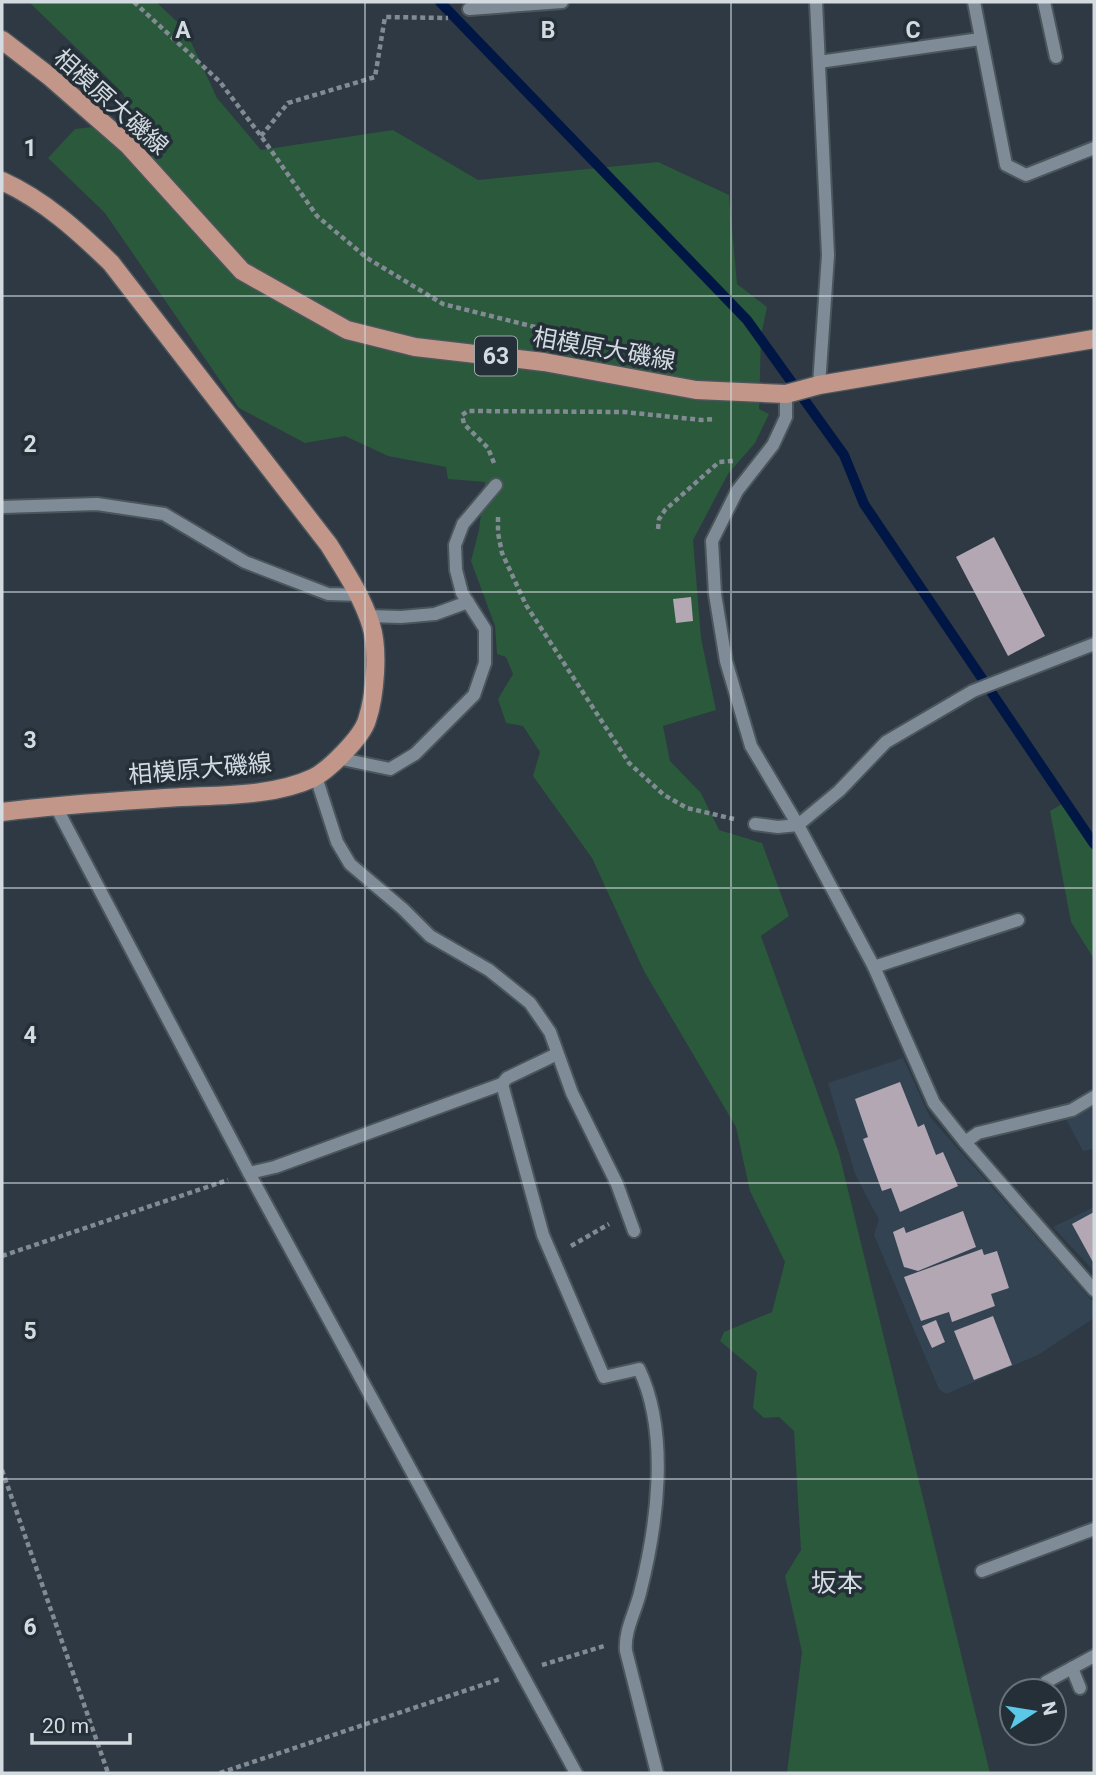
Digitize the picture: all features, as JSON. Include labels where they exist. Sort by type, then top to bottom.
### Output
[{"type":"main road","name":"相模原大磯線","points":[[2,40],[49,76],[128,145],[242,271],[346,330],[415,347],[555,364],[696,390],[786,394],[819,385],[1094,339]]},
{"type":"main road","name":"相模原大磯線","points":[[2,180],[70,223],[111,263],[329,545],[360,595],[368,616],[372,629],[375,681],[367,723],[337,758],[316,777],[252,793],[55,805],[2,812]]},
{"type":"street","points":[[469,9],[562,2]]},
{"type":"street","points":[[816,2],[828,255],[819,385]]},
{"type":"street","points":[[974,2],[1006,165],[1026,175],[1094,148]]},
{"type":"street","points":[[1044,2],[1056,57]]},
{"type":"street","points":[[819,62],[980,39]]},
{"type":"street","points":[[786,394],[786,417],[773,445],[737,491],[712,541],[715,594],[726,661],[751,746],[798,825],[874,967],[934,1104],[1094,1290]]},
{"type":"street","points":[[337,758],[390,769],[415,754],[474,695],[485,663],[485,629],[462,593],[456,570],[455,545],[463,524],[496,485]]},
{"type":"street","points":[[2,507],[97,504],[164,514],[245,562],[328,594],[360,595]]},
{"type":"street","points":[[368,616],[435,614],[468,602]]},
{"type":"street","points":[[755,824],[778,827],[798,825],[839,791],[886,743],[973,691],[1094,644]]},
{"type":"street","points":[[316,777],[337,842],[350,864],[430,936],[489,970],[530,1003],[550,1031],[572,1093],[617,1184],[634,1231]]},
{"type":"street","points":[[55,805],[249,1173],[576,1773]]},
{"type":"street","points":[[874,967],[1018,920]]},
{"type":"street","points":[[249,1173],[275,1167],[502,1084],[507,1078],[558,1055]]},
{"type":"street","points":[[502,1084],[529,1187],[552,1257],[604,1377],[638,1364],[658,1439],[654,1513],[639,1594],[625,1639],[657,1773]]},
{"type":"street","points":[[965,1142],[978,1133],[1072,1110],[1094,1097]]},
{"type":"street","points":[[982,1572],[1094,1529]]},
{"type":"street","points":[[1055,1677],[1094,1656]]},
{"type":"street","points":[[1072,1668],[1080,1688]]},
{"type":"path","points":[[134,2],[220,82],[317,216],[367,258],[443,304],[555,332],[558,348],[555,364]]},
{"type":"path","points":[[261,136],[288,103],[375,77],[385,17],[442,18]]},
{"type":"path","points":[[743,392],[736,417],[702,420],[624,412],[468,411],[462,415],[464,425],[488,448],[494,464],[498,533],[502,552],[526,605],[629,763],[664,795],[687,808],[755,824]]},
{"type":"path","points":[[658,529],[659,519],[665,510],[719,462],[734,461],[751,474]]},
{"type":"path","points":[[2,1256],[249,1173]]},
{"type":"path","points":[[552,1257],[628,1213]]},
{"type":"path","points":[[2,1470],[108,1773]]},
{"type":"path","points":[[220,1773],[625,1639]]},
{"type":"shaded area","points":[[903,1058],[930,1117],[1094,1303],[1094,1318],[1038,1355],[946,1394],[939,1389],[874,1235],[879,1220],[855,1174],[828,1083]]},
{"type":"shaded area","points":[[1094,1101],[1094,1149],[1083,1151],[1066,1119]]},
{"type":"shaded area","points":[[1094,1207],[1094,1271],[1053,1227]]},
{"type":"green space","points":[[29,2],[156,2],[185,29],[217,98],[261,150],[393,130],[478,180],[658,162],[729,195],[737,284],[767,307],[761,336],[759,409],[769,414],[755,443],[728,474],[693,540],[701,638],[716,710],[663,726],[670,761],[701,793],[719,830],[762,843],[789,916],[761,936],[839,1153],[990,1773],[787,1773],[802,1652],[785,1576],[801,1550],[794,1431],[779,1417],[764,1418],[753,1408],[757,1372],[720,1341],[724,1332],[772,1312],[785,1262],[750,1191],[736,1127],[644,971],[592,858],[533,776],[540,752],[523,726],[506,723],[498,699],[513,674],[506,657],[497,654],[495,626],[471,561],[479,530],[485,482],[448,479],[446,467],[388,456],[345,436],[305,443],[239,408],[105,213],[48,158],[75,129],[134,122],[123,93]]},
{"type":"green space","points":[[1062,804],[1094,852],[1094,959],[1071,922],[1050,811]]},
{"type":"building","points":[[994,537],[1045,636],[1008,656],[956,557]]},
{"type":"building","points":[[691,597],[693,621],[676,623],[673,599]]},
{"type":"building","points":[[900,1082],[918,1127],[924,1124],[936,1155],[943,1152],[958,1186],[900,1212],[891,1188],[882,1191],[863,1139],[868,1137],[855,1099]]},
{"type":"building","points":[[963,1211],[976,1247],[918,1271],[904,1267],[893,1232],[904,1227],[906,1233]]},
{"type":"building","points":[[1094,1212],[1094,1264],[1072,1224]]},
{"type":"building","points":[[982,1249],[984,1255],[997,1251],[1009,1288],[991,1294],[995,1306],[952,1322],[949,1312],[921,1321],[904,1277]]},
{"type":"building","points":[[993,1316],[1012,1365],[974,1380],[954,1331]]},
{"type":"building","points":[[936,1320],[945,1342],[932,1348],[922,1326]]},
{"type":"waterway","points":[[440,2],[747,320],[844,455],[864,504],[1094,844]]},
{"type":"district","name":"坂本","points":[[837,1583]]}]
